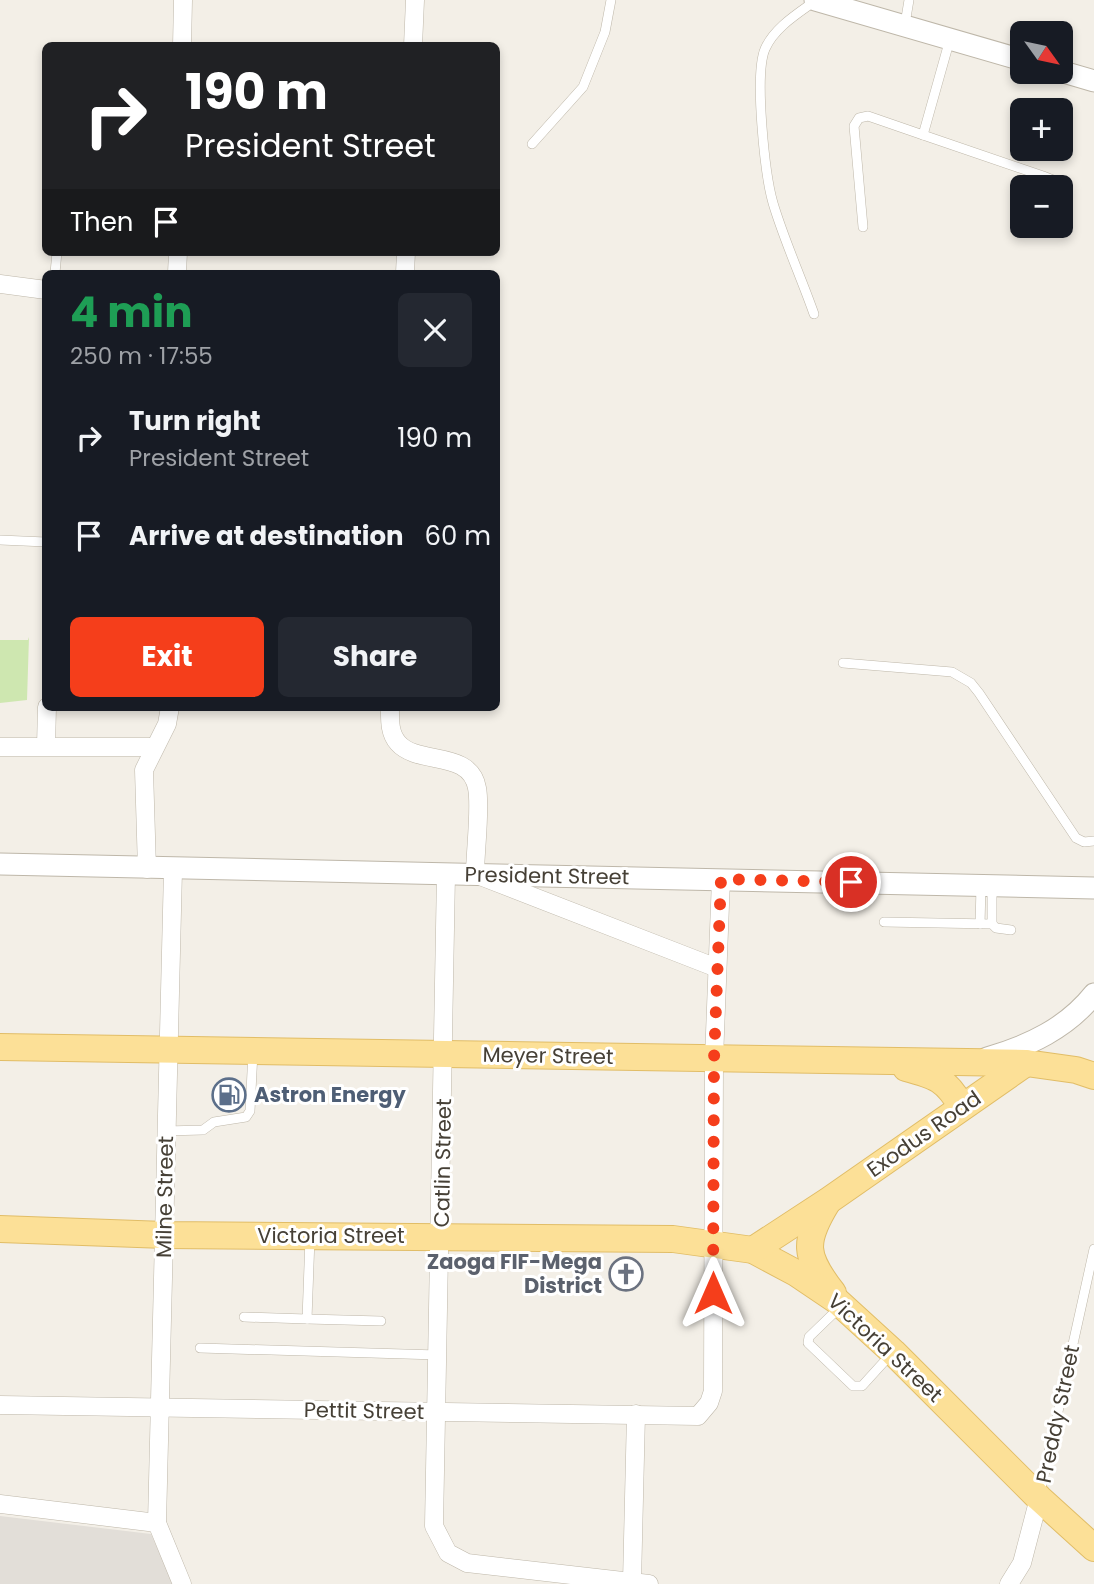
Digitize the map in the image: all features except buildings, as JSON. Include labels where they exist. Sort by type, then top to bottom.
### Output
[{"type":"main road","name":"Meyer Street","points":[[0,1047],[1026,1063],[1076,1070],[1094,1076]]},
{"type":"main road","points":[[878,1060],[927,1073],[939,1079],[951,1088],[962,1107]]},
{"type":"main road","name":"Exodus Road","points":[[753,1250],[1026,1063]]},
{"type":"main road","points":[[828,1201],[814,1224],[808,1245],[813,1261],[839,1303]]},
{"type":"main road","name":"Victoria Street","points":[[0,1228],[165,1235],[673,1239],[753,1250],[796,1273],[839,1303],[1094,1548]]},
{"type":"street","points":[[182,42],[183,0]]},
{"type":"street","points":[[413,42],[415,0]]},
{"type":"street","points":[[816,0],[1010,56]]},
{"type":"street","points":[[1073,75],[1094,81]]},
{"type":"street","points":[[0,284],[42,289]]},
{"type":"street","points":[[47,711],[47,746]]},
{"type":"street","points":[[147,869],[144,770],[153,747],[167,724],[169,711]]},
{"type":"street","points":[[390,711],[390,728],[396,742],[409,752],[454,762],[470,772],[478,788],[474,874],[717,968]]},
{"type":"street","points":[[0,747],[153,747]]},
{"type":"street","name":"President Street","points":[[0,864],[173,870],[1094,888]]},
{"type":"street","name":"Milne Street","points":[[157,1523],[173,870]]},
{"type":"street","name":"Catlin Street","points":[[446,874],[442,1236],[434,1526],[448,1553],[467,1563],[640,1583]]},
{"type":"street","points":[[1064,886],[1094,878]]},
{"type":"street","points":[[713,1244],[714,1059],[721,879]]},
{"type":"street","points":[[972,1062],[1040,1039],[1066,1021],[1094,994]]},
{"type":"street","name":"Exodus Road","points":[[1026,1063],[1094,1015]]},
{"type":"street","name":"Pettit Street","points":[[0,1405],[698,1416],[709,1403],[713,1391],[713,1244]]},
{"type":"street","points":[[636,1414],[640,1583]]},
{"type":"street","points":[[1009,1584],[1022,1563],[1039,1498]]},
{"type":"street","points":[[0,1504],[157,1523],[182,1584]]},
{"type":"lane","points":[[533,144],[583,87],[596,60],[611,0]]},
{"type":"lane","points":[[814,314],[772,201],[759,90],[765,47],[791,18],[816,0]]},
{"type":"lane","points":[[905,26],[909,0]]},
{"type":"lane","points":[[923,135],[950,39]]},
{"type":"lane","points":[[863,227],[853,126],[859,118],[868,116],[1040,175]]},
{"type":"lane","points":[[0,541],[42,542]]},
{"type":"lane","points":[[843,663],[951,672],[961,676],[979,693],[1076,838],[1084,842],[1094,841]]},
{"type":"lane","points":[[980,924],[986,884]]},
{"type":"lane","points":[[986,884],[992,924],[996,928],[1011,930]]},
{"type":"lane","points":[[884,922],[992,924]]},
{"type":"lane","points":[[166,1131],[203,1130],[214,1122],[246,1117],[250,1111],[253,1050]]},
{"type":"lane","points":[[307,1319],[310,1236]]},
{"type":"lane","name":"Preddy Street","points":[[1039,1498],[1094,1248]]},
{"type":"lane","points":[[839,1303],[809,1337],[807,1343],[853,1386],[862,1386],[893,1352]]},
{"type":"lane","points":[[244,1317],[381,1321]]},
{"type":"lane","points":[[200,1348],[438,1355]]},
{"type":"shaded area","points":[[0,1516],[151,1534],[173,1584],[0,1584]]},
{"type":"green space","points":[[29,637],[27,700],[0,703],[0,640],[28,640]]},
{"type":"place","name":"Astron Energy","points":[[229,1095]]},
{"type":"place","name":"Zaoga FIF-Mega District","points":[[626,1274]]},
{"type":"route","points":[[713,1293],[714,1059],[721,879],[851,882]]}]
